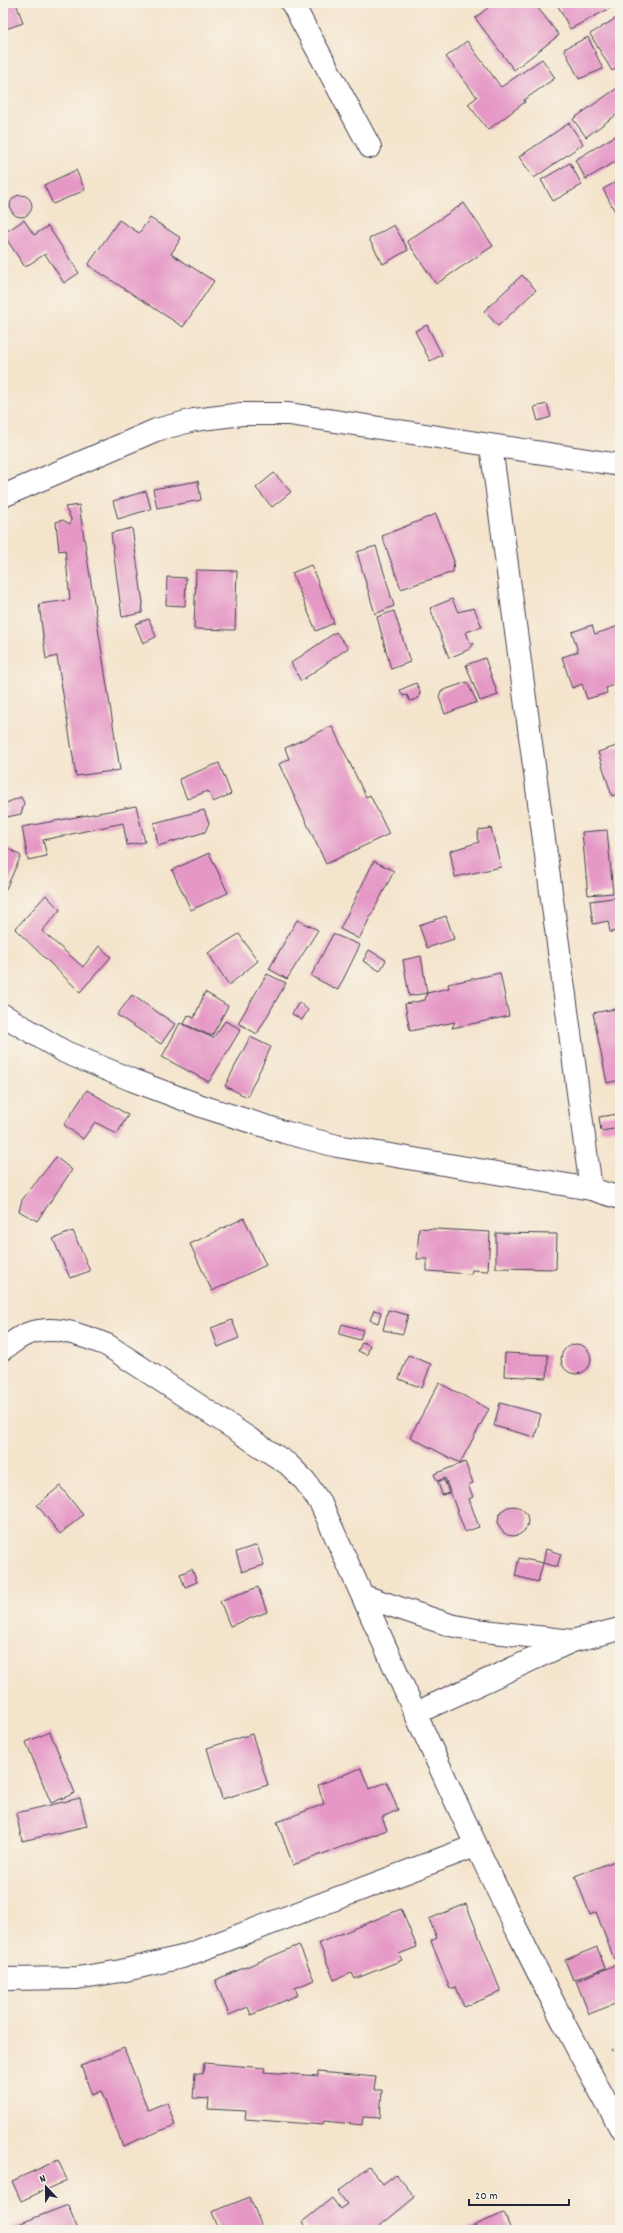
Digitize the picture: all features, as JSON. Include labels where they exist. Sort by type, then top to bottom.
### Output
[{"type":"street","points":[[292,3],[370,147]]},
{"type":"street","points":[[3,496],[156,430],[194,420],[242,414],[289,414],[620,465]]},
{"type":"street","points":[[491,446],[591,1189]]},
{"type":"street","points":[[3,1015],[65,1052],[132,1080],[204,1107],[284,1132],[337,1146],[591,1189],[620,1198]]},
{"type":"street","points":[[3,1349],[27,1334],[52,1329],[75,1332],[107,1345],[288,1464],[305,1481],[321,1504],[475,1846],[578,2052],[620,2127]]},
{"type":"street","points":[[363,1596],[450,1625],[476,1630],[572,1641]]},
{"type":"street","points":[[416,1713],[572,1641],[620,1629]]},
{"type":"street","points":[[3,1979],[77,1978],[121,1971],[182,1957],[475,1846]]},
{"type":"building","points":[[3,3],[16,3],[23,23],[3,30]]},
{"type":"building","points":[[494,3],[534,3],[559,35],[514,70],[475,18]]},
{"type":"building","points":[[620,3],[570,29],[557,4]]},
{"type":"building","points":[[620,16],[620,66],[612,71],[590,34]]},
{"type":"building","points":[[588,37],[603,69],[579,79],[564,49]]},
{"type":"building","points":[[467,41],[501,87],[542,59],[555,78],[524,100],[525,102],[488,130],[468,104],[477,97],[446,57]]},
{"type":"building","points":[[620,86],[620,112],[586,137],[573,119]]},
{"type":"building","points":[[569,123],[583,144],[534,178],[519,157]]},
{"type":"building","points":[[620,133],[620,159],[586,179],[575,160]]},
{"type":"building","points":[[570,163],[582,185],[553,201],[541,180]]},
{"type":"building","points":[[76,170],[85,190],[53,204],[44,185]]},
{"type":"building","points":[[620,180],[620,221],[603,189]]},
{"type":"building","points":[[21,195],[29,198],[32,206],[29,214],[21,217],[13,214],[10,206],[13,198]]},
{"type":"building","points":[[464,203],[493,246],[436,284],[407,241]]},
{"type":"building","points":[[150,218],[181,238],[171,254],[214,281],[183,327],[88,265],[119,220],[139,233]]},
{"type":"building","points":[[24,220],[34,235],[48,226],[79,273],[64,283],[45,254],[25,267],[3,234]]},
{"type":"building","points":[[394,225],[408,250],[383,264],[369,239]]},
{"type":"building","points":[[522,275],[536,290],[498,326],[484,311]]},
{"type":"building","points":[[427,325],[442,355],[430,361],[415,331]]},
{"type":"building","points":[[547,404],[551,417],[538,421],[534,407]]},
{"type":"building","points":[[274,473],[291,492],[272,507],[256,488]]},
{"type":"building","points":[[198,481],[201,500],[157,508],[153,489]]},
{"type":"building","points":[[146,491],[151,509],[118,519],[113,501]]},
{"type":"building","points":[[79,505],[120,770],[76,776],[57,656],[46,659],[39,604],[70,600],[65,550],[59,551],[56,522],[63,520],[70,524],[71,519],[65,507]]},
{"type":"building","points":[[436,514],[454,561],[453,572],[401,589],[382,536]]},
{"type":"building","points":[[132,528],[143,603],[142,613],[122,617],[111,533]]},
{"type":"building","points":[[376,546],[394,606],[375,614],[357,552]]},
{"type":"building","points":[[311,565],[334,623],[316,631],[292,573]]},
{"type":"building","points":[[196,570],[237,571],[235,630],[194,629]]},
{"type":"building","points":[[167,577],[186,578],[185,606],[166,605]]},
{"type":"building","points":[[452,599],[458,612],[474,608],[482,627],[466,632],[470,643],[474,643],[470,649],[449,658],[430,608]]},
{"type":"building","points":[[394,611],[410,662],[391,669],[377,617]]},
{"type":"building","points":[[149,619],[156,637],[143,643],[135,624]]},
{"type":"building","points":[[592,625],[595,634],[619,626],[620,683],[606,688],[607,693],[587,699],[582,684],[572,688],[562,657],[578,652],[572,632]]},
{"type":"building","points":[[336,632],[348,648],[301,681],[291,663]]},
{"type":"building","points":[[485,658],[498,695],[480,701],[466,665]]},
{"type":"building","points":[[467,682],[477,702],[445,714],[439,697],[441,691]]},
{"type":"building","points":[[416,683],[420,691],[419,698],[410,701],[407,695],[403,696],[400,690]]},
{"type":"building","points":[[332,726],[366,797],[370,795],[389,834],[326,864],[279,764],[289,759],[285,748]]},
{"type":"building","points":[[620,745],[620,793],[612,796],[598,752]]},
{"type":"building","points":[[219,763],[231,794],[213,802],[208,791],[187,799],[179,779]]},
{"type":"building","points":[[21,797],[24,803],[21,814],[7,817],[6,803]]},
{"type":"building","points":[[136,806],[145,842],[127,845],[123,823],[43,840],[47,856],[28,860],[22,827]]},
{"type":"building","points":[[204,810],[209,823],[205,832],[158,846],[154,823]]},
{"type":"building","points":[[491,828],[501,867],[455,877],[450,851],[479,842],[477,838],[479,830]]},
{"type":"building","points":[[607,830],[613,893],[588,895],[582,832]]},
{"type":"building","points":[[3,845],[21,856],[3,895]]},
{"type":"building","points":[[209,853],[228,893],[191,910],[172,870]]},
{"type":"building","points":[[374,861],[394,871],[359,939],[340,929]]},
{"type":"building","points":[[46,895],[60,910],[42,931],[83,967],[99,946],[111,957],[80,992],[15,929]]},
{"type":"building","points":[[620,897],[620,931],[610,932],[608,921],[593,924],[590,901]]},
{"type":"building","points":[[446,916],[454,939],[427,948],[419,925]]},
{"type":"building","points":[[297,920],[318,930],[287,979],[269,969]]},
{"type":"building","points":[[239,934],[258,961],[229,985],[208,953]]},
{"type":"building","points":[[333,934],[360,945],[338,990],[311,976]]},
{"type":"building","points":[[369,950],[386,960],[380,971],[363,961]]},
{"type":"building","points":[[421,956],[427,993],[409,996],[403,960]]},
{"type":"building","points":[[500,973],[509,1016],[452,1028],[455,1022],[410,1031],[405,1004],[425,1000],[427,993],[449,988],[448,984]]},
{"type":"building","points":[[267,974],[286,983],[257,1034],[238,1023]]},
{"type":"building","points":[[205,992],[228,1006],[212,1036],[184,1024],[188,1015],[194,1018]]},
{"type":"building","points":[[132,995],[175,1024],[161,1044],[117,1015]]},
{"type":"building","points":[[299,1002],[308,1010],[302,1020],[292,1014]]},
{"type":"building","points":[[620,1008],[620,1080],[607,1083],[593,1013]]},
{"type":"building","points":[[225,1021],[241,1029],[209,1082],[162,1057],[180,1023],[213,1038]]},
{"type":"building","points":[[250,1037],[271,1047],[247,1097],[225,1086]]},
{"type":"building","points":[[87,1090],[128,1115],[117,1134],[95,1122],[83,1139],[64,1125]]},
{"type":"building","points":[[618,1114],[620,1128],[601,1131],[599,1117]]},
{"type":"building","points":[[56,1157],[72,1170],[37,1221],[19,1211],[22,1200]]},
{"type":"building","points":[[244,1218],[266,1265],[212,1291],[190,1244]]},
{"type":"building","points":[[419,1228],[490,1232],[488,1271],[472,1270],[471,1274],[427,1271],[427,1259],[417,1259]]},
{"type":"building","points":[[73,1231],[90,1271],[70,1278],[53,1239]]},
{"type":"building","points":[[496,1233],[557,1234],[556,1269],[496,1268]]},
{"type":"building","points":[[374,1310],[381,1312],[378,1323],[370,1320]]},
{"type":"building","points":[[388,1310],[408,1315],[403,1334],[383,1330]]},
{"type":"building","points":[[232,1320],[239,1338],[218,1347],[211,1328]]},
{"type":"building","points":[[342,1324],[363,1330],[360,1340],[339,1334]]},
{"type":"building","points":[[362,1342],[370,1345],[367,1355],[358,1351]]},
{"type":"building","points":[[576,1344],[586,1349],[591,1359],[586,1369],[576,1374],[566,1369],[561,1359],[566,1349]]},
{"type":"building","points":[[505,1353],[548,1355],[547,1378],[504,1376]]},
{"type":"building","points":[[408,1355],[431,1364],[422,1388],[399,1379]]},
{"type":"building","points":[[439,1383],[489,1409],[460,1463],[410,1437]]},
{"type":"building","points":[[500,1403],[541,1414],[535,1437],[494,1426]]},
{"type":"building","points":[[465,1462],[473,1483],[468,1485],[473,1497],[469,1499],[479,1527],[465,1532],[445,1478],[437,1481],[434,1474]]},
{"type":"building","points":[[444,1480],[449,1493],[442,1495],[438,1482]]},
{"type":"building","points":[[60,1486],[83,1515],[60,1534],[37,1505]]},
{"type":"building","points":[[513,1506],[524,1510],[528,1521],[524,1532],[513,1536],[502,1532],[498,1521],[502,1510]]},
{"type":"building","points":[[257,1545],[264,1565],[242,1572],[236,1552]]},
{"type":"building","points":[[546,1549],[561,1554],[557,1567],[543,1563]]},
{"type":"building","points":[[519,1558],[543,1563],[538,1582],[515,1576]]},
{"type":"building","points":[[192,1569],[197,1582],[185,1587],[180,1574]]},
{"type":"building","points":[[258,1587],[267,1612],[230,1626],[220,1601]]},
{"type":"building","points":[[50,1732],[75,1793],[51,1803],[26,1742]]},
{"type":"building","points":[[252,1734],[268,1785],[222,1799],[207,1748]]},
{"type":"building","points":[[361,1768],[369,1789],[387,1782],[398,1810],[382,1817],[387,1830],[293,1865],[277,1822],[324,1804],[318,1785]]},
{"type":"building","points":[[80,1798],[87,1826],[22,1841],[16,1813]]},
{"type":"building","points":[[620,1859],[620,1957],[614,1959],[596,1912],[590,1915],[575,1876]]},
{"type":"building","points":[[466,1904],[501,1992],[464,2007],[456,1987],[450,1989],[431,1941],[437,1938],[429,1919]]},
{"type":"building","points":[[401,1909],[417,1947],[399,1954],[402,1960],[355,1979],[352,1973],[334,1980],[319,1943]]},
{"type":"building","points":[[299,1945],[314,1980],[295,1988],[298,1995],[251,2015],[248,2007],[229,2015],[215,1980]]},
{"type":"building","points":[[597,1947],[605,1968],[573,1980],[565,1960]]},
{"type":"building","points":[[620,1963],[620,2002],[589,2014],[576,1981]]},
{"type":"building","points":[[124,2048],[148,2110],[167,2102],[175,2125],[123,2146],[101,2091],[92,2095],[81,2066]]},
{"type":"building","points":[[204,2063],[265,2068],[264,2072],[318,2076],[318,2072],[376,2077],[374,2090],[382,2090],[380,2118],[363,2117],[362,2125],[324,2121],[323,2125],[245,2119],[246,2111],[208,2109],[209,2099],[193,2098],[195,2073],[203,2074]]},
{"type":"building","points":[[58,2160],[67,2180],[21,2201],[12,2181]]},
{"type":"building","points":[[369,2167],[383,2184],[396,2174],[415,2197],[375,2230],[309,2230],[302,2222],[332,2198],[340,2209],[347,2204],[338,2192]]},
{"type":"building","points":[[250,2197],[263,2230],[219,2230],[212,2212]]},
{"type":"building","points":[[68,2205],[78,2230],[9,2230],[8,2228]]},
{"type":"building","points":[[504,2213],[511,2230],[464,2230]]}]
